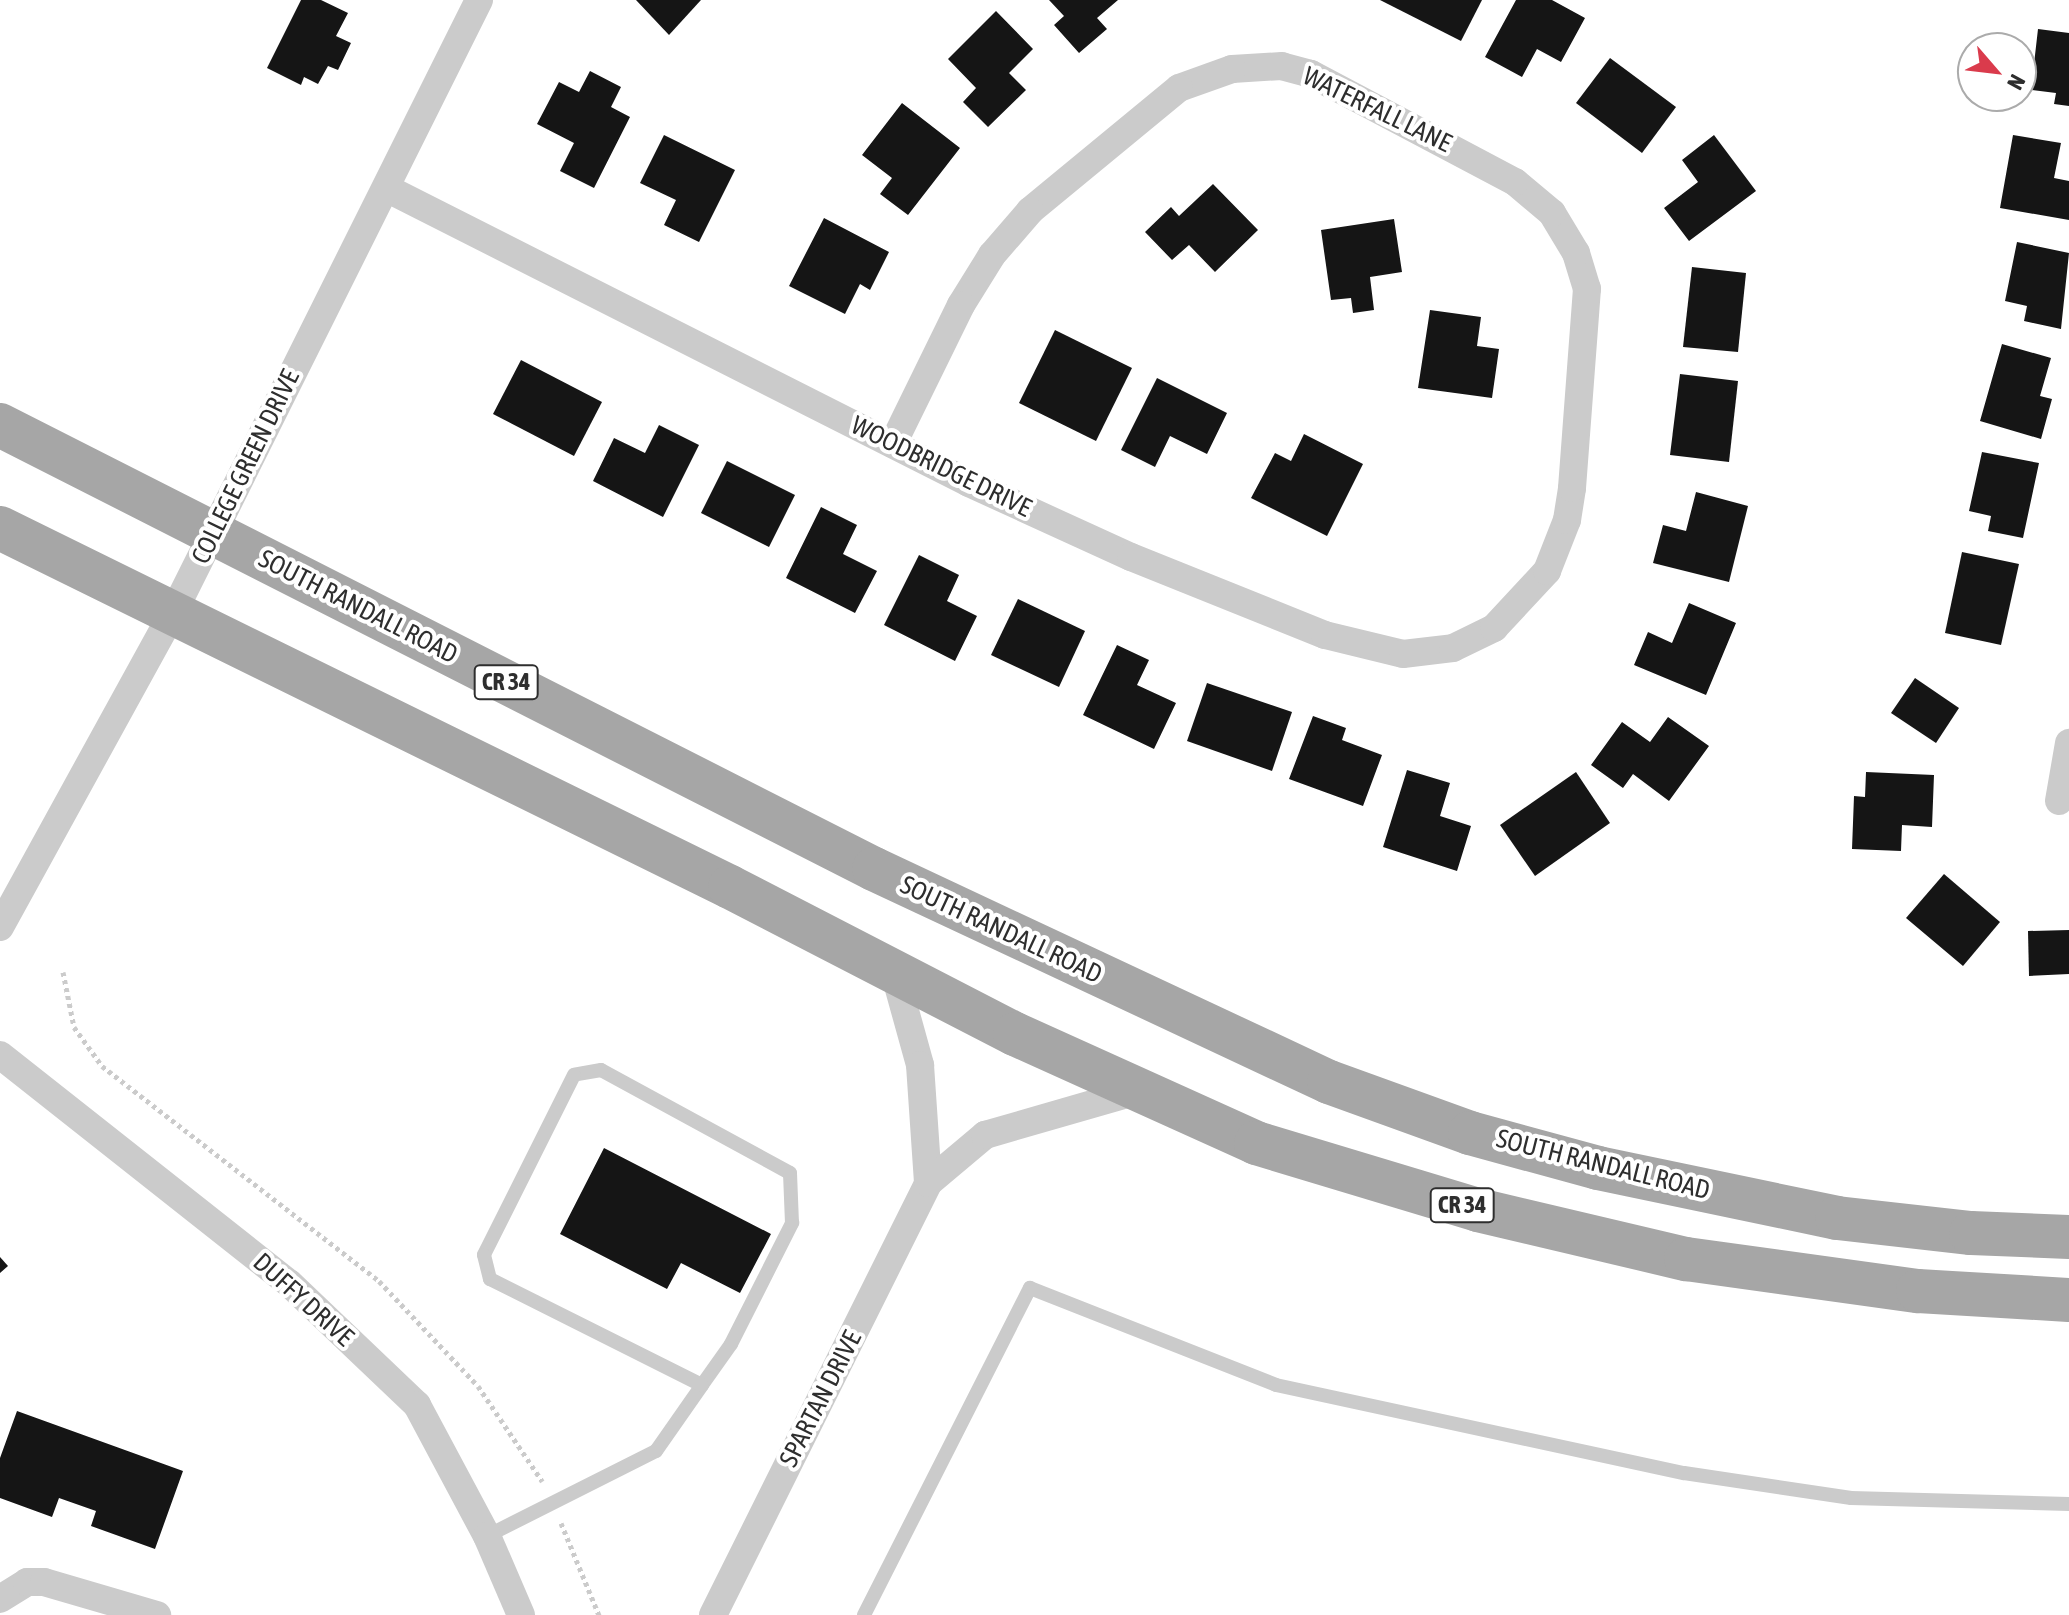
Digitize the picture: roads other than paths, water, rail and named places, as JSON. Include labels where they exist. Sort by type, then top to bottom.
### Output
[{"type":"main road","name":"SOUTH RANDALL ROAD","points":[[0,425],[874,869],[1329,1082],[1470,1133],[1598,1168],[1822,1215],[1971,1233],[2069,1237]]},
{"type":"main road","name":"CR 34","points":[[0,528],[174,611],[1134,1092],[1256,1143],[1574,1235],[1802,1276],[1918,1291],[2069,1300]]},
{"type":"street","name":"COLLEGE GREEN DRIVE","points":[[0,927],[174,611],[479,0]]},
{"type":"street","name":"WATERFALL LANE","points":[[893,444],[961,305],[992,255],[1030,211],[1179,88],[1232,69],[1282,66],[1311,74],[1515,182],[1552,213],[1576,253],[1586,304],[1567,520],[1547,571],[1514,612]]},
{"type":"street","name":"WOODBRIDGE DRIVE","points":[[386,188],[893,444],[1131,557],[1353,644],[1403,654],[1432,652],[1472,640],[1514,612]]},
{"type":"street","points":[[2059,801],[2069,743]]},
{"type":"street","points":[[894,971],[920,1065],[928,1183]]},
{"type":"street","name":"DUFFY DRIVE","points":[[0,1055],[289,1283],[417,1405],[487,1536],[521,1615]]},
{"type":"street","name":"SPARTAN DRIVE","points":[[713,1615],[928,1183],[985,1135],[1134,1092]]},
{"type":"street","points":[[0,1599],[27,1582],[44,1582],[157,1615]]},
{"type":"lane","points":[[487,1536],[656,1451],[731,1344],[792,1223],[790,1173],[601,1070],[574,1075],[484,1255],[490,1279],[702,1385]]},
{"type":"lane","points":[[864,1615],[1030,1288],[1276,1385],[1684,1473],[1851,1498],[2069,1504]]}]
